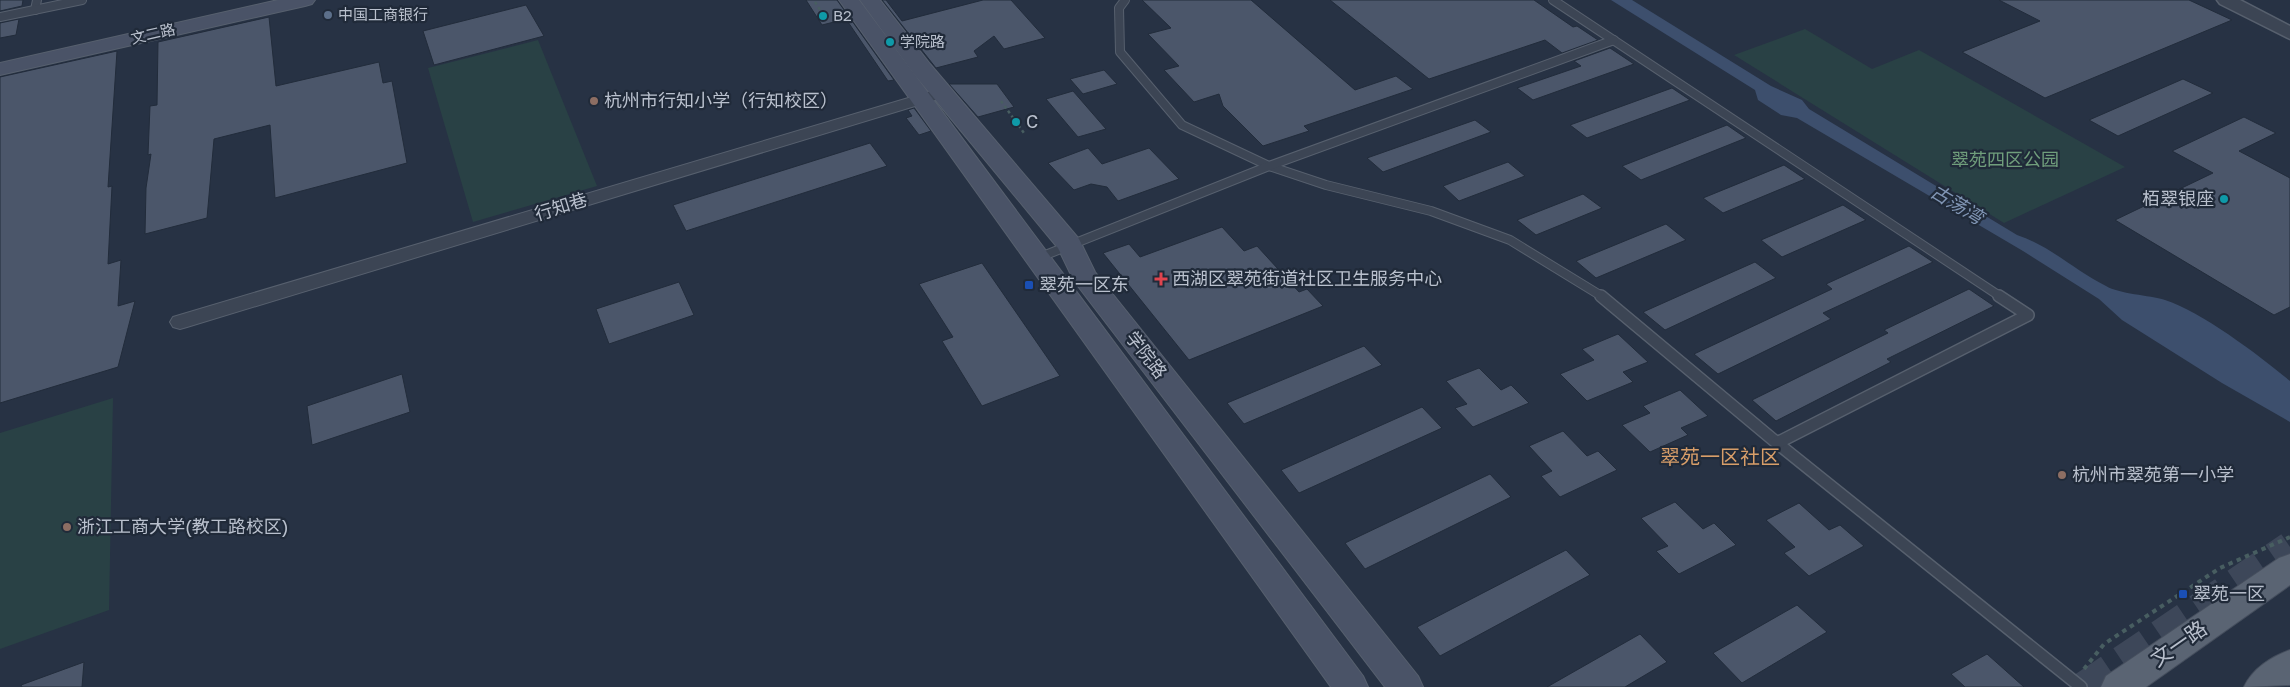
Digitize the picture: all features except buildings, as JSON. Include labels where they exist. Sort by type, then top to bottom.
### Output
[{"type":"main road","name":"文二路","points":[[0,58],[263,0]]},
{"type":"main road","name":"文二路","points":[[0,69],[305,0]]},
{"type":"main road","name":"学院路","points":[[849,0],[931,96],[1070,245],[1083,275],[1406,687]]},
{"type":"main road","name":"学院路","points":[[870,0],[1038,258],[1351,687]]},
{"type":"main road","name":"文一路","points":[[2118,687],[2290,567]]},
{"type":"main road","points":[[2260,687],[2290,665]]},
{"type":"street","points":[[2226,0],[2290,33]]},
{"type":"street","name":"行知巷","points":[[180,322],[931,96]]},
{"type":"lane","points":[[35,10],[37,0]]},
{"type":"lane","points":[[0,17],[82,0]]},
{"type":"lane","points":[[1125,0],[1119,8],[1120,52],[1152,93],[1182,125],[1269,166],[1326,185],[1431,211],[1510,240],[1599,294],[1777,443],[2078,684]]},
{"type":"lane","points":[[1552,0],[2028,314],[1777,443]]},
{"type":"lane","points":[[1038,258],[1269,166],[1614,40]]},
{"type":"path","points":[[815,2],[827,21]]},
{"type":"path","points":[[1001,101],[1024,133]]},
{"type":"path","points":[[2078,684],[2104,644],[2220,568],[2290,537]]},
{"type":"green space","name":"翠苑四区公园","points":[[1805,29],[1872,69],[1919,50],[2125,167],[2004,223],[1734,55]]},
{"type":"green space","points":[[538,40],[597,186],[473,222],[428,68]]},
{"type":"green space","points":[[113,398],[109,610],[0,649],[0,433]]},
{"type":"water","name":"古荡湾","points":[[1611,0],[1632,0],[1771,86],[1802,100],[1809,109],[2017,235],[2052,252],[2106,286],[2118,291],[2165,300],[2213,324],[2263,359],[2290,381],[2290,422],[2222,383],[2122,320],[2099,299],[2023,251],[1797,118],[1781,115],[1758,100],[1755,90]]},
{"type":"tunnel","points":[[2084,687],[2290,547]]},
{"type":"place","name":"中国工商银行","points":[[328,15]]},
{"type":"place","name":"B2","points":[[823,16]]},
{"type":"place","name":"学院路","points":[[890,42]]},
{"type":"place","name":"杭州市行知小学（行知校区）","points":[[594,101]]},
{"type":"place","name":"C","points":[[1016,122]]},
{"type":"place","name":"栢翠银座","points":[[2224,199]]},
{"type":"place","name":"西湖区翠苑街道社区卫生服务中心","points":[[1161,279]]},
{"type":"place","name":"翠苑一区东","points":[[1029,285]]},
{"type":"place","name":"杭州市翠苑第一小学","points":[[2062,475]]},
{"type":"place","name":"浙江工商大学(教工路校区)","points":[[67,527]]},
{"type":"place","name":"翠苑一区","points":[[2183,594]]},
{"type":"district","name":"翠苑一区社区","points":[[1720,457]]}]
